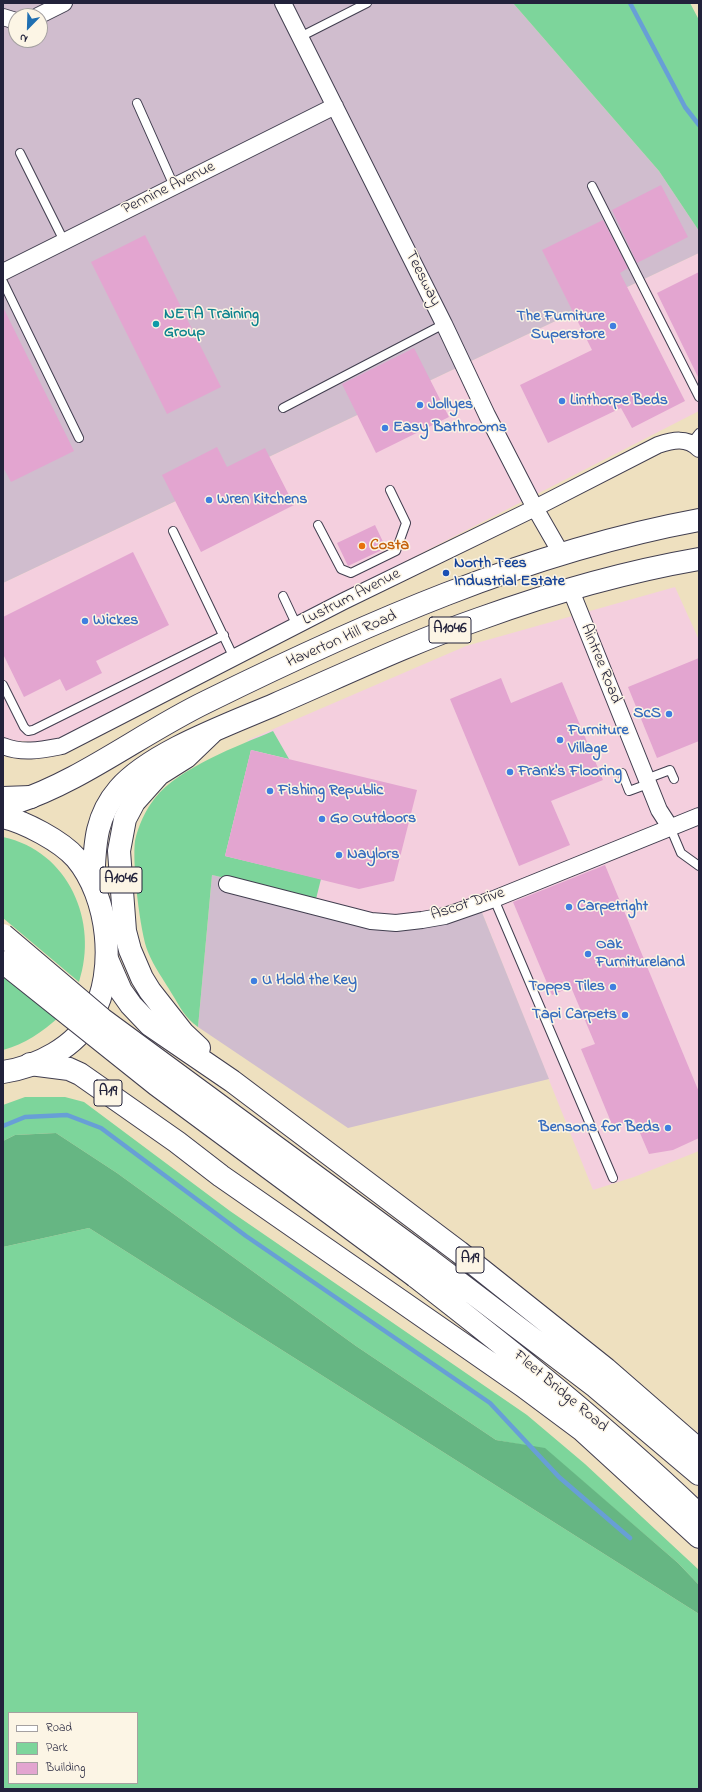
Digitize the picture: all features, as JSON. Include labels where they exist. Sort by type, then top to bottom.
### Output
[{"type":"main road","name":"Haverton Hill Road","points":[[3,806],[31,797],[83,771],[147,733],[204,703],[357,631],[463,589],[562,555],[668,526],[699,520]]},
{"type":"main road","name":"Haverton Hill Road","points":[[93,886],[95,838],[104,810],[119,789],[153,761],[211,733],[387,656],[478,619],[570,588],[648,568],[699,559]]},
{"type":"main road","name":"A1046","points":[[211,733],[186,758],[160,774],[134,802],[125,819],[119,851],[125,932],[130,950],[142,978],[183,1033],[232,1080]]},
{"type":"main road","points":[[3,798],[31,797]]},
{"type":"main road","name":"A1046","points":[[3,816],[43,832],[76,858],[93,886],[103,920],[107,959],[102,993],[92,1016],[66,1046],[54,1054],[30,1064],[3,1072]]},
{"type":"main road","name":"A19","points":[[3,935],[102,1019],[421,1268]]},
{"type":"main road","name":"A19","points":[[107,959],[124,995],[150,1026],[232,1080],[477,1266],[606,1369],[699,1450]]},
{"type":"main road","name":"A19","points":[[3,962],[157,1085],[421,1268]]},
{"type":"main road","name":"A19","points":[[30,1064],[69,1069],[80,1074],[177,1142],[221,1176],[523,1386],[582,1430],[699,1537]]},
{"type":"main road","name":"Fleet Bridge Road","points":[[421,1268],[596,1387],[699,1474]]},
{"type":"main road","name":"Fleet Bridge Road","points":[[421,1268],[520,1358],[589,1416],[699,1515]]},
{"type":"street","points":[[48,11],[64,3]]},
{"type":"street","name":"Teesway","points":[[283,3],[535,508],[562,555]]},
{"type":"street","name":"Pennine Avenue","points":[[3,272],[335,106]]},
{"type":"street","name":"Lustrum Avenue","points":[[3,746],[33,752],[62,746],[658,445],[672,440],[697,442]]},
{"type":"street","name":"Aintree Road","points":[[570,588],[659,810],[670,828]]},
{"type":"street","name":"Ascot Drive","points":[[227,884],[371,921],[390,922],[422,920],[445,916],[494,899],[699,816]]},
{"type":"lane","points":[[300,37],[367,3]]},
{"type":"lane","points":[[137,103],[174,186]]},
{"type":"lane","points":[[20,153],[64,241]]},
{"type":"lane","points":[[592,186],[699,397]]},
{"type":"lane","points":[[3,282],[79,438]]},
{"type":"lane","points":[[283,408],[444,324]]},
{"type":"lane","points":[[318,525],[341,569],[351,574],[396,551],[406,523],[390,490]]},
{"type":"lane","points":[[173,531],[234,658]]},
{"type":"lane","points":[[283,596],[297,626]]},
{"type":"lane","points":[[3,685],[24,727],[28,731],[33,730],[224,635]]},
{"type":"lane","points":[[622,773],[629,790],[670,770],[674,779]]},
{"type":"lane","points":[[670,828],[681,853],[699,866]]},
{"type":"lane","points":[[494,899],[613,1178]]},
{"type":"shaded area","points":[[3,3],[513,3],[659,171],[699,231],[699,253],[3,583]]},
{"type":"shaded area","points":[[699,253],[699,411],[51,743],[3,740],[3,583]]},
{"type":"shaded area","points":[[675,587],[699,640],[699,1151],[634,1177],[593,1190],[481,910],[382,915],[212,875],[248,740],[466,646]]},
{"type":"shaded area","points":[[212,875],[382,915],[481,910],[549,1079],[348,1128],[198,1027]]},
{"type":"green space","points":[[513,3],[690,3],[699,20],[699,231],[659,171]]},
{"type":"green space","points":[[273,731],[289,759],[251,750],[225,856],[321,879],[316,899],[212,875],[198,1027],[189,1020],[183,1012],[150,958],[145,943],[136,880],[134,851],[136,835],[148,807],[166,787],[179,777],[210,758]]},
{"type":"green space","points":[[3,837],[26,845],[46,857],[61,873],[73,892],[81,913],[85,936],[84,959],[79,982],[3,918]]},
{"type":"green space","points":[[3,970],[59,1017],[33,1037],[3,1050]]},
{"type":"green space","points":[[25,1097],[65,1097],[84,1102],[230,1211],[527,1415],[585,1464],[699,1570],[699,1585],[678,1563],[545,1449],[496,1440],[356,1346],[117,1173],[56,1133],[15,1135],[3,1141],[3,1105]]},
{"type":"green space","points":[[56,1133],[117,1173],[356,1346],[496,1440],[545,1448],[678,1563],[699,1585],[699,1614],[89,1228],[3,1247],[3,1141],[15,1135]]},
{"type":"green space","points":[[89,1228],[699,1614],[699,1789],[3,1789],[3,1247]]},
{"type":"building","points":[[661,185],[688,237],[637,263],[612,210]]},
{"type":"building","name":"The Furniture Superstore","points":[[603,220],[628,268],[620,273],[685,401],[632,428],[621,408],[548,443],[520,385],[592,350],[542,250]]},
{"type":"building","name":"NETA Training Group","points":[[145,235],[221,387],[167,414],[91,262]]},
{"type":"building","points":[[699,272],[699,379],[657,293]]},
{"type":"building","points":[[3,307],[74,451],[11,482],[3,467]]},
{"type":"building","points":[[414,348],[449,417],[376,453],[342,384]]},
{"type":"building","name":"Wren Kitchens","points":[[217,447],[227,467],[265,448],[294,505],[201,552],[162,475]]},
{"type":"building","name":"Costa","points":[[375,525],[386,548],[348,566],[337,543]]},
{"type":"building","name":"Wickes","points":[[133,552],[169,625],[96,661],[102,673],[66,691],[60,679],[24,697],[3,654],[3,617]]},
{"type":"building","name":"ScS","points":[[699,658],[699,741],[657,758],[628,687]]},
{"type":"building","name":"Frank's Flooring","points":[[501,678],[511,703],[562,682],[603,780],[551,801],[570,845],[519,866],[450,699]]},
{"type":"building","name":"Go Outdoors","points":[[251,750],[417,790],[394,881],[359,889],[225,856]]},
{"type":"building","points":[[605,865],[699,1092],[699,1138],[673,1150],[649,1154],[634,1119],[613,1127],[581,1049],[595,1044],[571,987],[552,995],[513,902]]},
{"type":"waterway","points":[[630,3],[685,107],[699,125]]},
{"type":"waterway","points":[[3,1126],[25,1117],[67,1115],[101,1128],[246,1236],[490,1403],[559,1477],[630,1538]]},
{"type":"place","name":"NETA Training Group","points":[[156,324]]},
{"type":"place","name":"The Furniture Superstore","points":[[613,326]]},
{"type":"place","name":"Linthorpe Beds","points":[[562,401]]},
{"type":"place","name":"Jollyes","points":[[420,405]]},
{"type":"place","name":"Easy Bathrooms","points":[[385,428]]},
{"type":"place","name":"Wren Kitchens","points":[[209,500]]},
{"type":"place","name":"Costa","points":[[362,546]]},
{"type":"place","name":"North Tees Industrial Estate","points":[[446,573]]},
{"type":"place","name":"Wickes","points":[[85,621]]},
{"type":"place","name":"ScS","points":[[669,714]]},
{"type":"place","name":"Furniture Village","points":[[560,740]]},
{"type":"place","name":"Frank's Flooring","points":[[510,772]]},
{"type":"place","name":"Fishing Republic","points":[[270,791]]},
{"type":"place","name":"Go Outdoors","points":[[322,819]]},
{"type":"place","name":"Naylors","points":[[339,855]]},
{"type":"place","name":"Carpetright","points":[[569,907]]},
{"type":"place","name":"Oak Furnitureland","points":[[588,954]]},
{"type":"place","name":"U Hold the Key","points":[[254,981]]},
{"type":"place","name":"Topps Tiles","points":[[613,987]]},
{"type":"place","name":"Tapi Carpets","points":[[625,1015]]},
{"type":"place","name":"Bensons for Beds","points":[[668,1128]]}]
